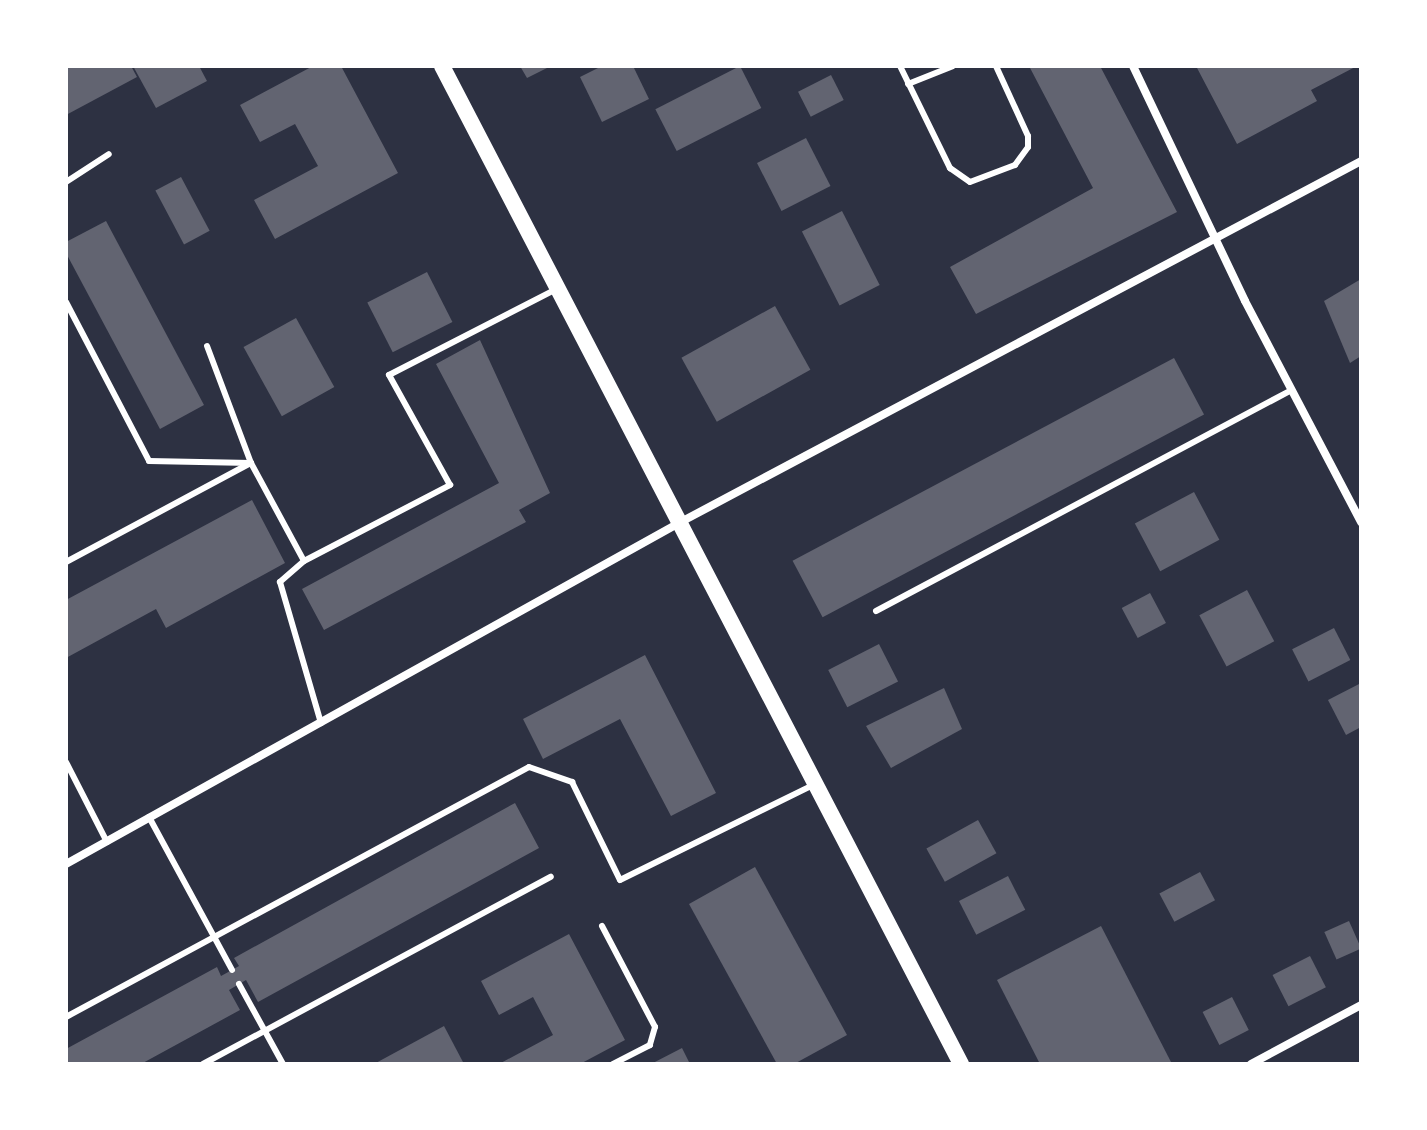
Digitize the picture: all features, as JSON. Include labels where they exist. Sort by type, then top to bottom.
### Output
[{"type":"main road","points":[[442,66],[677,524],[961,1064]]},
{"type":"street","points":[[1133,66],[1216,238],[1361,522]]},
{"type":"street","points":[[66,864],[677,524],[1361,161]]},
{"type":"street","points":[[1251,1064],[1361,1005]]},
{"type":"lane","points":[[900,66],[950,168],[970,182],[1015,165],[1028,147],[1028,136],[996,66]]},
{"type":"lane","points":[[908,84],[953,66]]},
{"type":"lane","points":[[66,182],[109,154]]},
{"type":"lane","points":[[321,723],[280,582],[304,561],[450,485],[389,375],[556,289]]},
{"type":"lane","points":[[66,302],[149,461],[251,463]]},
{"type":"lane","points":[[207,346],[251,463],[304,561]]},
{"type":"lane","points":[[876,611],[1292,390]]},
{"type":"lane","points":[[66,562],[251,463]]},
{"type":"lane","points":[[66,762],[107,842]]},
{"type":"lane","points":[[66,1017],[529,767],[572,782],[620,880],[814,784]]},
{"type":"lane","points":[[149,817],[232,970]]},
{"type":"lane","points":[[203,1064],[551,877]]},
{"type":"lane","points":[[602,926],[655,1027],[650,1045],[613,1064]]},
{"type":"lane","points":[[239,984],[283,1064]]},
{"type":"building","points":[[66,66],[131,66],[137,77],[66,115]]},
{"type":"building","points":[[133,66],[199,66],[207,81],[156,108]]},
{"type":"building","points":[[313,66],[341,66],[398,173],[275,239],[254,200],[318,166],[295,124],[260,142],[240,105]]},
{"type":"building","points":[[520,66],[551,66],[527,78]]},
{"type":"building","points":[[602,66],[633,66],[649,99],[602,122],[580,77]]},
{"type":"building","points":[[740,66],[761,108],[677,151],[655,109]]},
{"type":"building","points":[[1029,66],[1100,66],[1177,212],[976,314],[950,267],[1093,188]]},
{"type":"building","points":[[1196,66],[1357,66],[1311,90],[1317,101],[1237,144]]},
{"type":"building","points":[[831,75],[844,100],[811,117],[798,92]]},
{"type":"building","points":[[806,138],[831,186],[782,211],[757,163]]},
{"type":"building","points":[[181,177],[210,231],[184,244],[155,191]]},
{"type":"building","points":[[842,211],[880,285],[840,305],[802,231]]},
{"type":"building","points":[[106,221],[204,405],[160,429],[66,253],[66,242]]},
{"type":"building","points":[[427,272],[452,322],[393,352],[367,302]]},
{"type":"building","points":[[1361,279],[1361,356],[1350,363],[1324,301]]},
{"type":"building","points":[[775,306],[810,370],[717,422],[681,358]]},
{"type":"building","points":[[296,318],[334,387],[282,416],[244,347]]},
{"type":"building","points":[[480,340],[550,493],[519,510],[526,522],[324,630],[302,589],[499,483],[436,364]]},
{"type":"building","points":[[1174,358],[1204,415],[823,617],[793,561]]},
{"type":"building","points":[[1194,492],[1219,540],[1160,571],[1135,523]]},
{"type":"building","points":[[252,500],[285,563],[166,628],[156,609],[66,658],[66,600]]},
{"type":"building","points":[[1247,590],[1274,641],[1227,667],[1199,615]]},
{"type":"building","points":[[1150,593],[1166,623],[1138,638],[1122,608]]},
{"type":"building","points":[[1334,628],[1350,660],[1308,681],[1292,649]]},
{"type":"building","points":[[879,644],[898,681],[847,707],[828,670]]},
{"type":"building","points":[[645,655],[716,793],[671,816],[620,719],[543,759],[523,719]]},
{"type":"building","points":[[1361,683],[1361,727],[1346,735],[1328,700]]},
{"type":"building","points":[[944,688],[962,729],[891,768],[866,726]]},
{"type":"building","points":[[515,803],[539,848],[258,1002],[246,980],[229,990],[240,1010],[141,1064],[66,1064],[66,1049],[217,967],[221,976],[232,970],[239,966],[234,958]]},
{"type":"building","points":[[978,820],[996,853],[945,882],[926,849]]},
{"type":"building","points":[[755,867],[847,1035],[794,1064],[777,1064],[689,904]]},
{"type":"building","points":[[1200,872],[1215,900],[1174,922],[1159,894]]},
{"type":"building","points":[[1008,876],[1025,910],[976,935],[959,901]]},
{"type":"building","points":[[1349,921],[1361,948],[1337,959],[1324,932]]},
{"type":"building","points":[[1101,926],[1171,1062],[1167,1064],[1040,1064],[997,980]]},
{"type":"building","points":[[569,934],[625,1040],[580,1064],[499,1064],[553,1035],[533,997],[499,1015],[481,981]]},
{"type":"building","points":[[1310,956],[1326,987],[1288,1006],[1273,975]]},
{"type":"building","points":[[1232,997],[1249,1030],[1219,1045],[1203,1012]]},
{"type":"building","points":[[444,1026],[464,1064],[374,1064]]},
{"type":"building","points":[[682,1048],[690,1064],[651,1064]]}]
